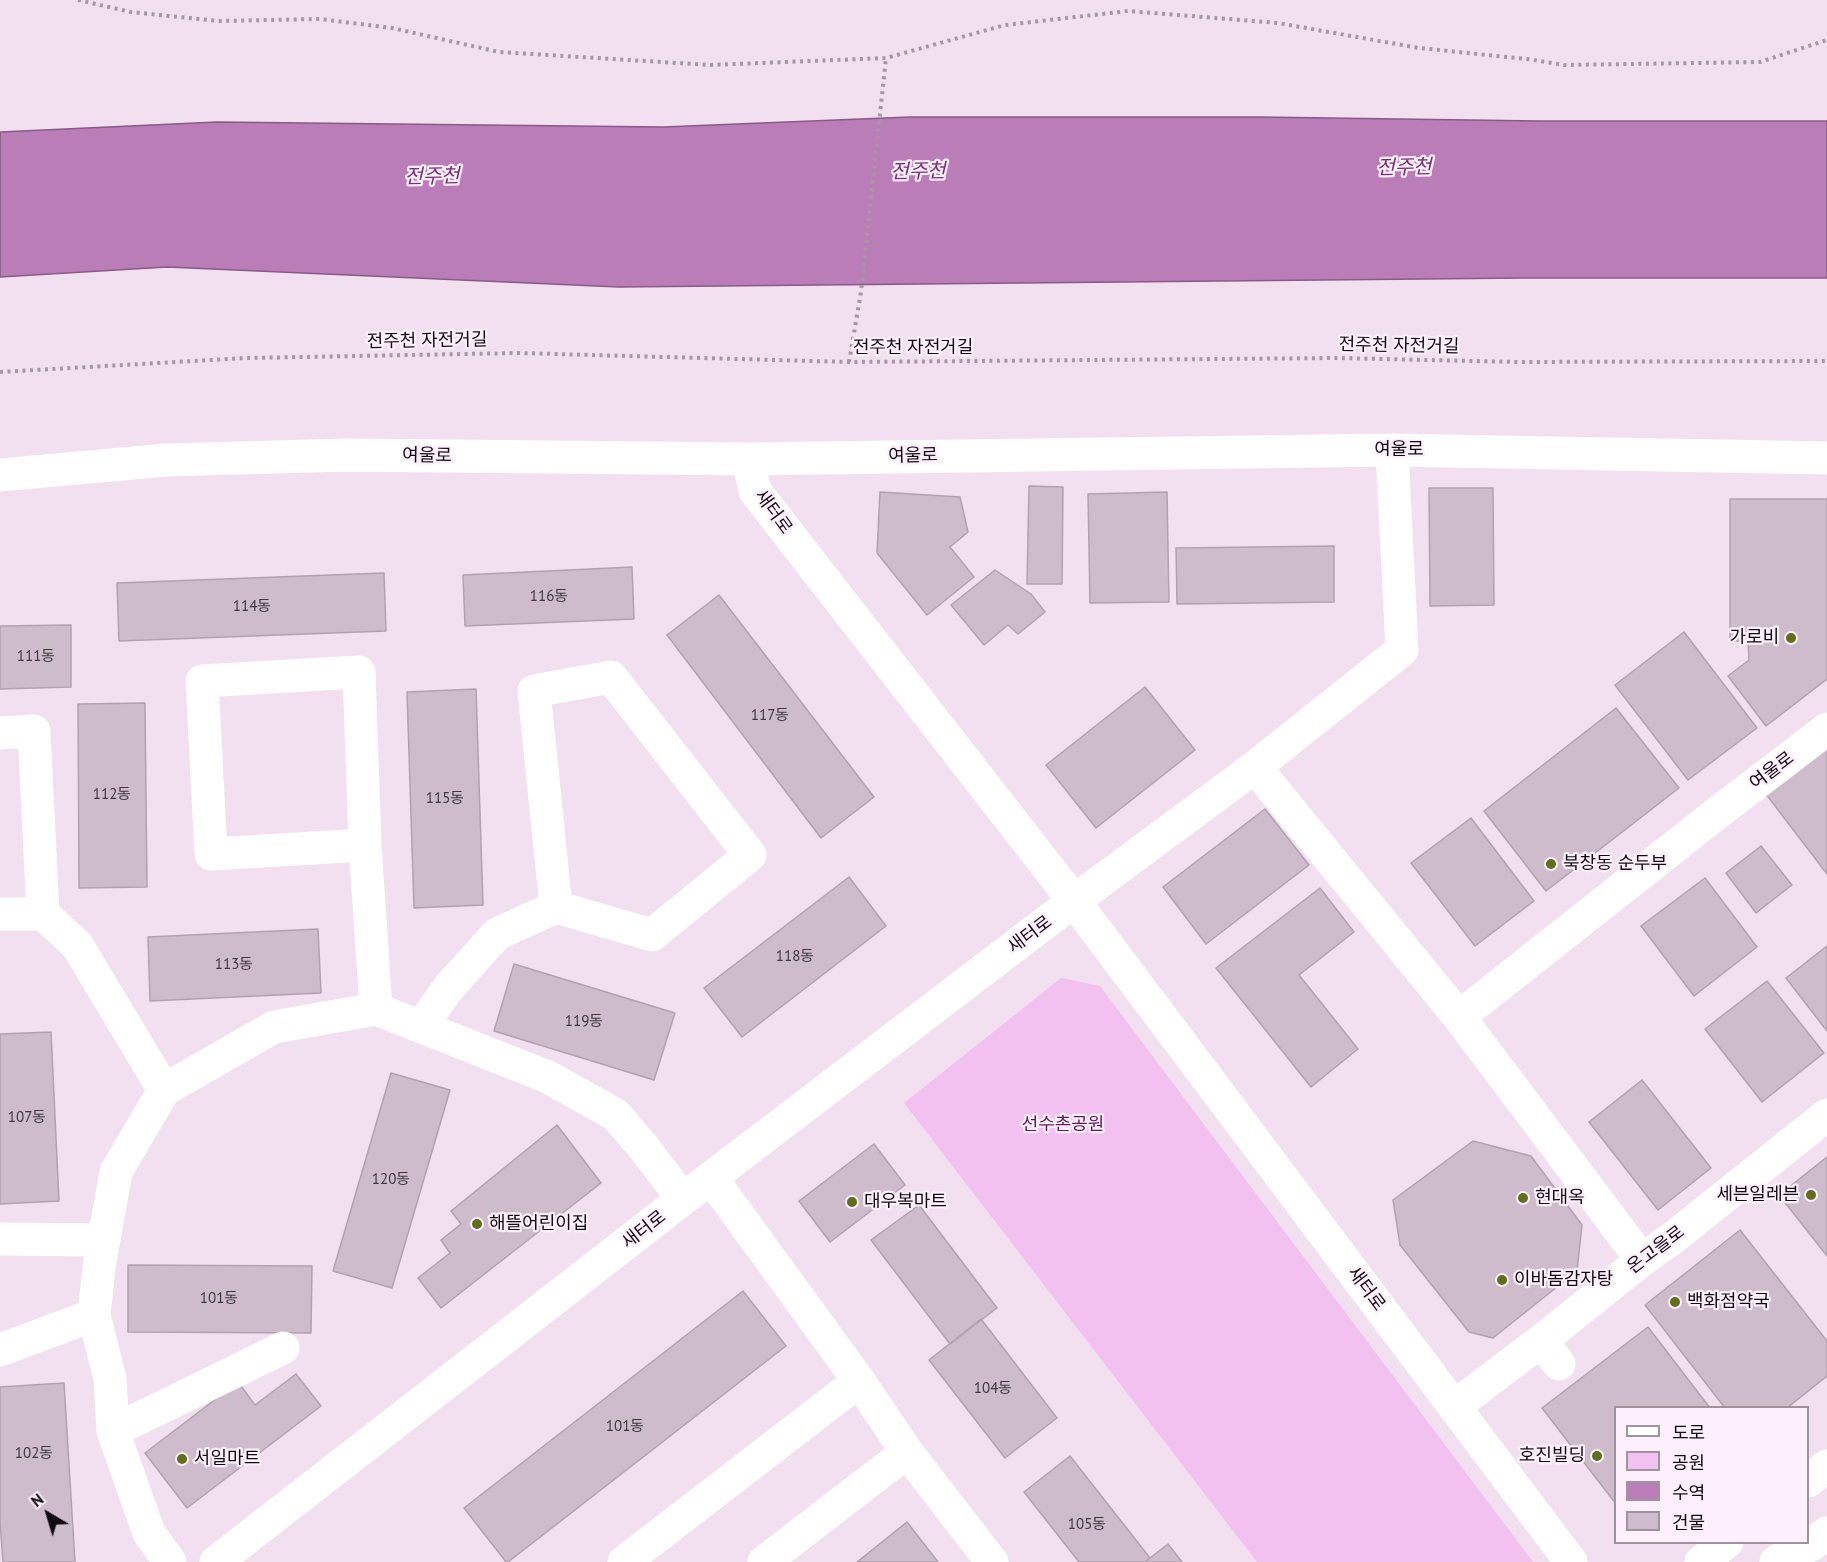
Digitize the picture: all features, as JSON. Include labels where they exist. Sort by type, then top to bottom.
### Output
[{"type":"street","name":"여울로","points":[[0,475],[166,460],[346,455],[748,459],[1392,450],[1827,458]]},
{"type":"street","name":"새터로","points":[[216,1562],[683,1199],[1255,766],[1402,650],[1392,450]]},
{"type":"street","name":"새터로","points":[[748,459],[755,491],[1074,901],[1571,1562]]},
{"type":"street","points":[[365,845],[211,854],[202,681],[359,672],[365,845],[376,1009]]},
{"type":"street","points":[[421,1027],[449,987],[497,934],[556,907],[652,935],[750,855],[610,677],[534,691],[556,907]]},
{"type":"street","name":"여울로","points":[[1459,1017],[1716,813],[1827,729]]},
{"type":"street","points":[[0,733],[34,731],[43,914]]},
{"type":"street","points":[[1255,766],[1459,1017],[1642,1260]]},
{"type":"street","points":[[0,914],[43,914],[77,945],[164,1090]]},
{"type":"street","points":[[170,1562],[149,1533],[113,1431],[110,1379],[94,1315],[116,1172],[164,1090],[274,1027],[376,1009],[548,1077],[616,1115],[683,1199]]},
{"type":"street","name":"온고을로","points":[[1455,1407],[1550,1352],[1642,1260],[1681,1248],[1824,1125]]},
{"type":"street","points":[[712,1179],[859,1381],[907,1452],[992,1562]]},
{"type":"street","points":[[0,1239],[104,1240]]},
{"type":"street","points":[[0,1350],[94,1315]]},
{"type":"street","points":[[113,1431],[283,1348]]},
{"type":"street","points":[[624,1562],[859,1381]]},
{"type":"street","points":[[764,1562],[907,1452]]},
{"type":"street","points":[[1809,1479],[1827,1466]]},
{"type":"street","points":[[1701,1562],[1724,1544]]},
{"type":"street","points":[[1776,1562],[1813,1547]]},
{"type":"path","points":[[78,0],[131,12],[218,21],[320,19],[382,27],[499,52],[710,65],[886,58],[1005,25],[1128,11],[1278,23],[1419,48],[1564,65],[1760,62],[1827,40]]},
{"type":"path","points":[[849,362],[861,292],[886,58]]},
{"type":"path","name":"전주천 자전거길","points":[[0,372],[246,358],[519,353],[849,362],[1326,358],[1518,362],[1827,361]]},
{"type":"green space","name":"선수촌공원","points":[[1061,978],[1100,986],[1533,1562],[1257,1562],[904,1103]]},
{"type":"water","name":"전주천","points":[[910,117],[1827,121],[1827,278],[1523,278],[619,287],[167,267],[0,277],[0,132],[217,122],[663,127]]},
{"type":"building","points":[[1029,486],[1063,487],[1062,584],[1027,584]]},
{"type":"building","points":[[1429,488],[1493,488],[1494,605],[1430,606]]},
{"type":"building","points":[[880,492],[960,497],[968,532],[950,547],[974,577],[927,615],[877,553]]},
{"type":"building","points":[[1167,492],[1169,602],[1090,603],[1088,494]]},
{"type":"building","points":[[1730,499],[1827,499],[1827,679],[1766,726],[1728,676],[1749,660],[1748,641],[1730,641]]},
{"type":"building","points":[[1334,546],[1334,602],[1177,604],[1176,548]]},
{"type":"building","points":[[632,567],[634,619],[465,626],[463,575]]},
{"type":"building","points":[[995,570],[1031,594],[1045,612],[1018,634],[1008,625],[984,645],[951,605]]},
{"type":"building","points":[[384,573],[386,631],[119,641],[117,583]]},
{"type":"building","points":[[719,595],[874,797],[821,838],[667,635]]},
{"type":"building","points":[[71,625],[71,687],[0,689],[0,626]]},
{"type":"building","points":[[1684,632],[1757,728],[1688,780],[1615,685]]},
{"type":"building","points":[[1145,687],[1195,750],[1096,828],[1046,765]]},
{"type":"building","points":[[476,689],[483,905],[414,908],[407,692]]},
{"type":"building","points":[[145,703],[147,887],[79,888],[78,704]]},
{"type":"building","points":[[1616,708],[1679,788],[1546,891],[1484,811]]},
{"type":"building","points":[[1827,740],[1827,874],[1762,789]]},
{"type":"building","points":[[1265,809],[1309,865],[1206,944],[1163,887]]},
{"type":"building","points":[[1471,818],[1534,901],[1475,946],[1411,863]]},
{"type":"building","points":[[1761,846],[1792,885],[1756,913],[1726,873]]},
{"type":"building","points":[[849,877],[886,926],[742,1037],[704,988]]},
{"type":"building","points":[[1705,878],[1757,947],[1694,996],[1641,926]]},
{"type":"building","points":[[1320,888],[1354,932],[1299,975],[1358,1049],[1311,1087],[1216,968]]},
{"type":"building","points":[[318,929],[321,993],[150,1001],[148,937]]},
{"type":"building","points":[[1827,946],[1827,1031],[1786,978]]},
{"type":"building","points":[[514,964],[675,1013],[654,1080],[494,1031]]},
{"type":"building","points":[[1767,981],[1824,1053],[1762,1102],[1705,1029]]},
{"type":"building","points":[[51,1032],[59,1201],[0,1204],[0,1034]]},
{"type":"building","points":[[391,1073],[450,1090],[392,1288],[333,1271]]},
{"type":"building","points":[[1642,1080],[1711,1168],[1658,1210],[1589,1122]]},
{"type":"building","points":[[557,1125],[601,1183],[441,1308],[418,1278],[450,1253],[441,1240],[461,1224],[451,1211]]},
{"type":"building","points":[[1473,1141],[1531,1156],[1582,1225],[1577,1271],[1493,1338],[1469,1332],[1400,1245],[1393,1200]]},
{"type":"building","points":[[874,1144],[905,1185],[830,1242],[799,1201]]},
{"type":"building","points":[[1827,1157],[1827,1256],[1779,1195]]},
{"type":"building","points":[[919,1205],[997,1308],[950,1344],[871,1240]]},
{"type":"building","points":[[1740,1230],[1827,1341],[1827,1376],[1790,1406],[1723,1406],[1645,1305]]},
{"type":"building","points":[[128,1265],[312,1266],[311,1333],[128,1332]]},
{"type":"building","points":[[743,1291],[786,1346],[506,1562],[464,1508]]},
{"type":"building","points":[[981,1319],[1057,1418],[1005,1458],[929,1360]]},
{"type":"building","name":"호진빌딩","points":[[1648,1327],[1708,1406],[1614,1406],[1614,1501],[1542,1408]]},
{"type":"building","points":[[296,1374],[321,1406],[187,1508],[145,1453],[238,1382],[255,1405]]},
{"type":"building","points":[[64,1383],[75,1562],[3,1562],[0,1522],[0,1387]]},
{"type":"building","points":[[1070,1456],[1150,1558],[1145,1562],[1079,1562],[1024,1492]]},
{"type":"building","points":[[907,1522],[938,1562],[857,1562]]},
{"type":"building","points":[[1168,1544],[1182,1562],[1145,1562],[1150,1558]]},
{"type":"place","name":"가로비","points":[[1791,638]]},
{"type":"place","name":"북창동 순두부","points":[[1551,864]]},
{"type":"place","name":"세븐일레븐","points":[[1811,1195]]},
{"type":"place","name":"현대옥","points":[[1523,1198]]},
{"type":"place","name":"대우복마트","points":[[852,1202]]},
{"type":"place","name":"해뜰어린이집","points":[[477,1224]]},
{"type":"place","name":"이바돔감자탕","points":[[1502,1280]]},
{"type":"place","name":"백화점약국","points":[[1675,1302]]},
{"type":"place","name":"호진빌딩","points":[[1597,1456]]},
{"type":"place","name":"서일마트","points":[[182,1459]]}]
